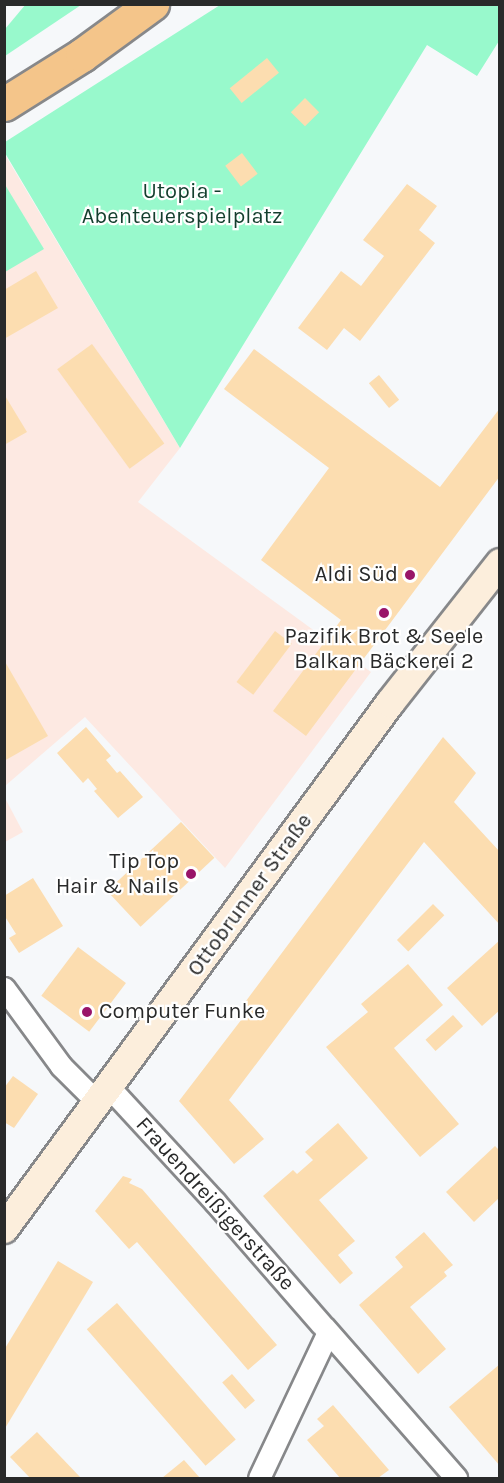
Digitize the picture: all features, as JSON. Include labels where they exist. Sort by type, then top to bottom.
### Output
[{"type":"highway","points":[[4,104],[82,55],[152,4]]},
{"type":"main road","name":"Ottobrunner Straße","points":[[4,1229],[390,703],[500,563]]},
{"type":"street","name":"Frauendreißigerstraße","points":[[4,988],[62,1066],[102,1093],[215,1202],[456,1479]]},
{"type":"street","points":[[260,1479],[324,1328]]},
{"type":"shaded area","points":[[4,153],[180,448],[138,502],[371,672],[225,868],[85,717],[5,786]]},
{"type":"shaded area","points":[[5,798],[23,832],[4,842]]},
{"type":"green space","points":[[26,4],[81,5],[5,56],[5,29]]},
{"type":"green space","name":"Utopia - Abenteuerspielplatz","points":[[220,5],[499,5],[499,41],[477,76],[427,45],[180,448],[5,153],[5,142]]},
{"type":"green space","points":[[4,183],[44,249],[5,272],[4,272]]},
{"type":"building","points":[[267,58],[279,73],[242,103],[230,88]]},
{"type":"building","points":[[305,98],[319,112],[305,126],[291,112]]},
{"type":"building","points":[[242,153],[258,174],[241,186],[225,166]]},
{"type":"building","points":[[407,184],[437,206],[419,230],[435,243],[360,341],[344,328],[327,350],[298,328],[341,271],[361,286],[384,256],[363,240]]},
{"type":"building","points":[[36,271],[58,308],[4,339],[4,290]]},
{"type":"building","points":[[92,344],[164,444],[130,469],[57,369]]},
{"type":"building","points":[[254,349],[440,487],[500,408],[500,476],[306,736],[273,711],[341,620],[261,560],[329,468],[224,389]]},
{"type":"building","points":[[379,375],[399,400],[389,408],[369,383]]},
{"type":"building","points":[[4,394],[27,432],[4,445]]},
{"type":"building","points":[[275,631],[292,644],[253,695],[236,682]]},
{"type":"building","points":[[4,660],[48,736],[4,761]]},
{"type":"building","points":[[86,727],[111,756],[106,760],[117,773],[120,771],[143,797],[118,818],[94,791],[97,789],[88,778],[83,783],[57,753]]},
{"type":"building","points":[[443,737],[476,773],[454,802],[500,852],[500,925],[424,842],[229,1100],[264,1139],[234,1164],[179,1101],[248,1011],[243,1005]]},
{"type":"building","points":[[181,822],[214,858],[141,927],[107,891]]},
{"type":"building","points":[[33,878],[63,926],[19,953],[9,938],[16,934],[4,915],[4,896]]},
{"type":"building","points":[[433,904],[444,915],[408,951],[397,940]]},
{"type":"building","points":[[500,940],[500,1010],[482,1026],[447,988]]},
{"type":"building","points":[[78,947],[126,983],[89,1032],[41,996]]},
{"type":"building","points":[[408,964],[443,1005],[394,1048],[459,1124],[420,1157],[326,1047],[368,1012],[361,1004]]},
{"type":"building","points":[[453,1015],[463,1026],[436,1051],[426,1040]]},
{"type":"building","points":[[13,1076],[38,1094],[14,1128],[4,1122],[4,1088]]},
{"type":"building","points":[[338,1123],[368,1158],[319,1200],[355,1241],[338,1255],[353,1273],[340,1284],[263,1196],[293,1170],[297,1174],[313,1160],[305,1152]]},
{"type":"building","points":[[495,1146],[500,1151],[500,1197],[474,1222],[446,1192]]},
{"type":"building","points":[[123,1176],[132,1179],[129,1183],[142,1189],[277,1345],[248,1370],[137,1242],[129,1249],[95,1211]]},
{"type":"building","points":[[424,1232],[453,1265],[444,1272],[447,1276],[410,1307],[446,1349],[418,1374],[359,1305],[403,1267],[395,1257]]},
{"type":"building","points":[[58,1261],[93,1282],[4,1430],[4,1350]]},
{"type":"building","points":[[117,1303],[236,1440],[206,1466],[87,1329]]},
{"type":"building","points":[[500,1364],[500,1466],[449,1407]]},
{"type":"building","points":[[232,1374],[255,1400],[245,1409],[222,1383]]},
{"type":"building","points":[[333,1405],[389,1470],[378,1478],[340,1478],[307,1440],[324,1426],[317,1419]]},
{"type":"building","points":[[37,1432],[81,1478],[30,1478],[10,1457]]},
{"type":"building","points":[[184,1460],[200,1478],[162,1478]]},
{"type":"place","name":"Aldi Süd","points":[[410,575]]},
{"type":"place","name":"Pazifik Brot & Seele Balkan Bäckerei 2","points":[[384,613]]},
{"type":"place","name":"Tip Top Hair & Nails","points":[[191,874]]},
{"type":"place","name":"Computer Funke","points":[[87,1012]]}]
